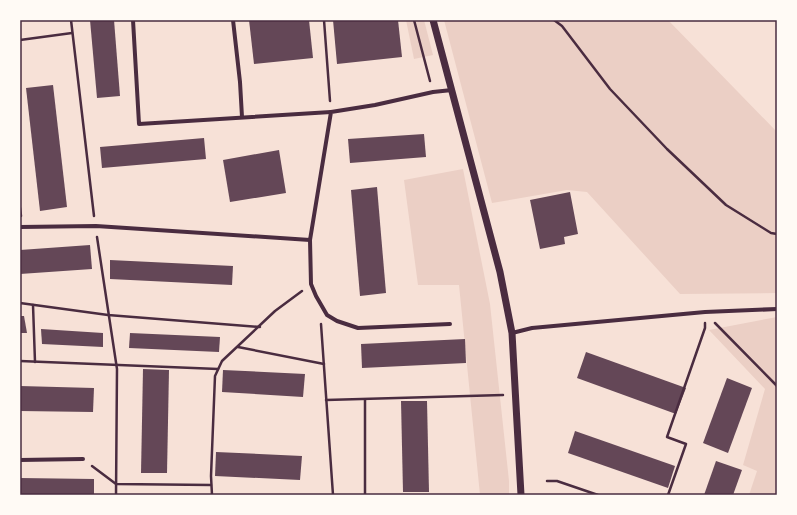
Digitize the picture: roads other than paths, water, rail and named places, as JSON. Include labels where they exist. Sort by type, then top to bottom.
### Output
[{"type":"street","points":[[133,20],[139,124],[331,112],[375,105],[433,92],[452,90]]},
{"type":"street","points":[[233,20],[240,82],[242,117]]},
{"type":"street","points":[[434,20],[500,272],[512,333],[521,495]]},
{"type":"street","points":[[331,112],[310,240],[311,284],[323,307],[328,315],[337,321],[358,328],[450,324]]},
{"type":"street","points":[[20,227],[96,226],[310,240]]},
{"type":"street","points":[[512,333],[532,328],[705,312],[777,309]]},
{"type":"street","points":[[20,460],[82,459]]}]
